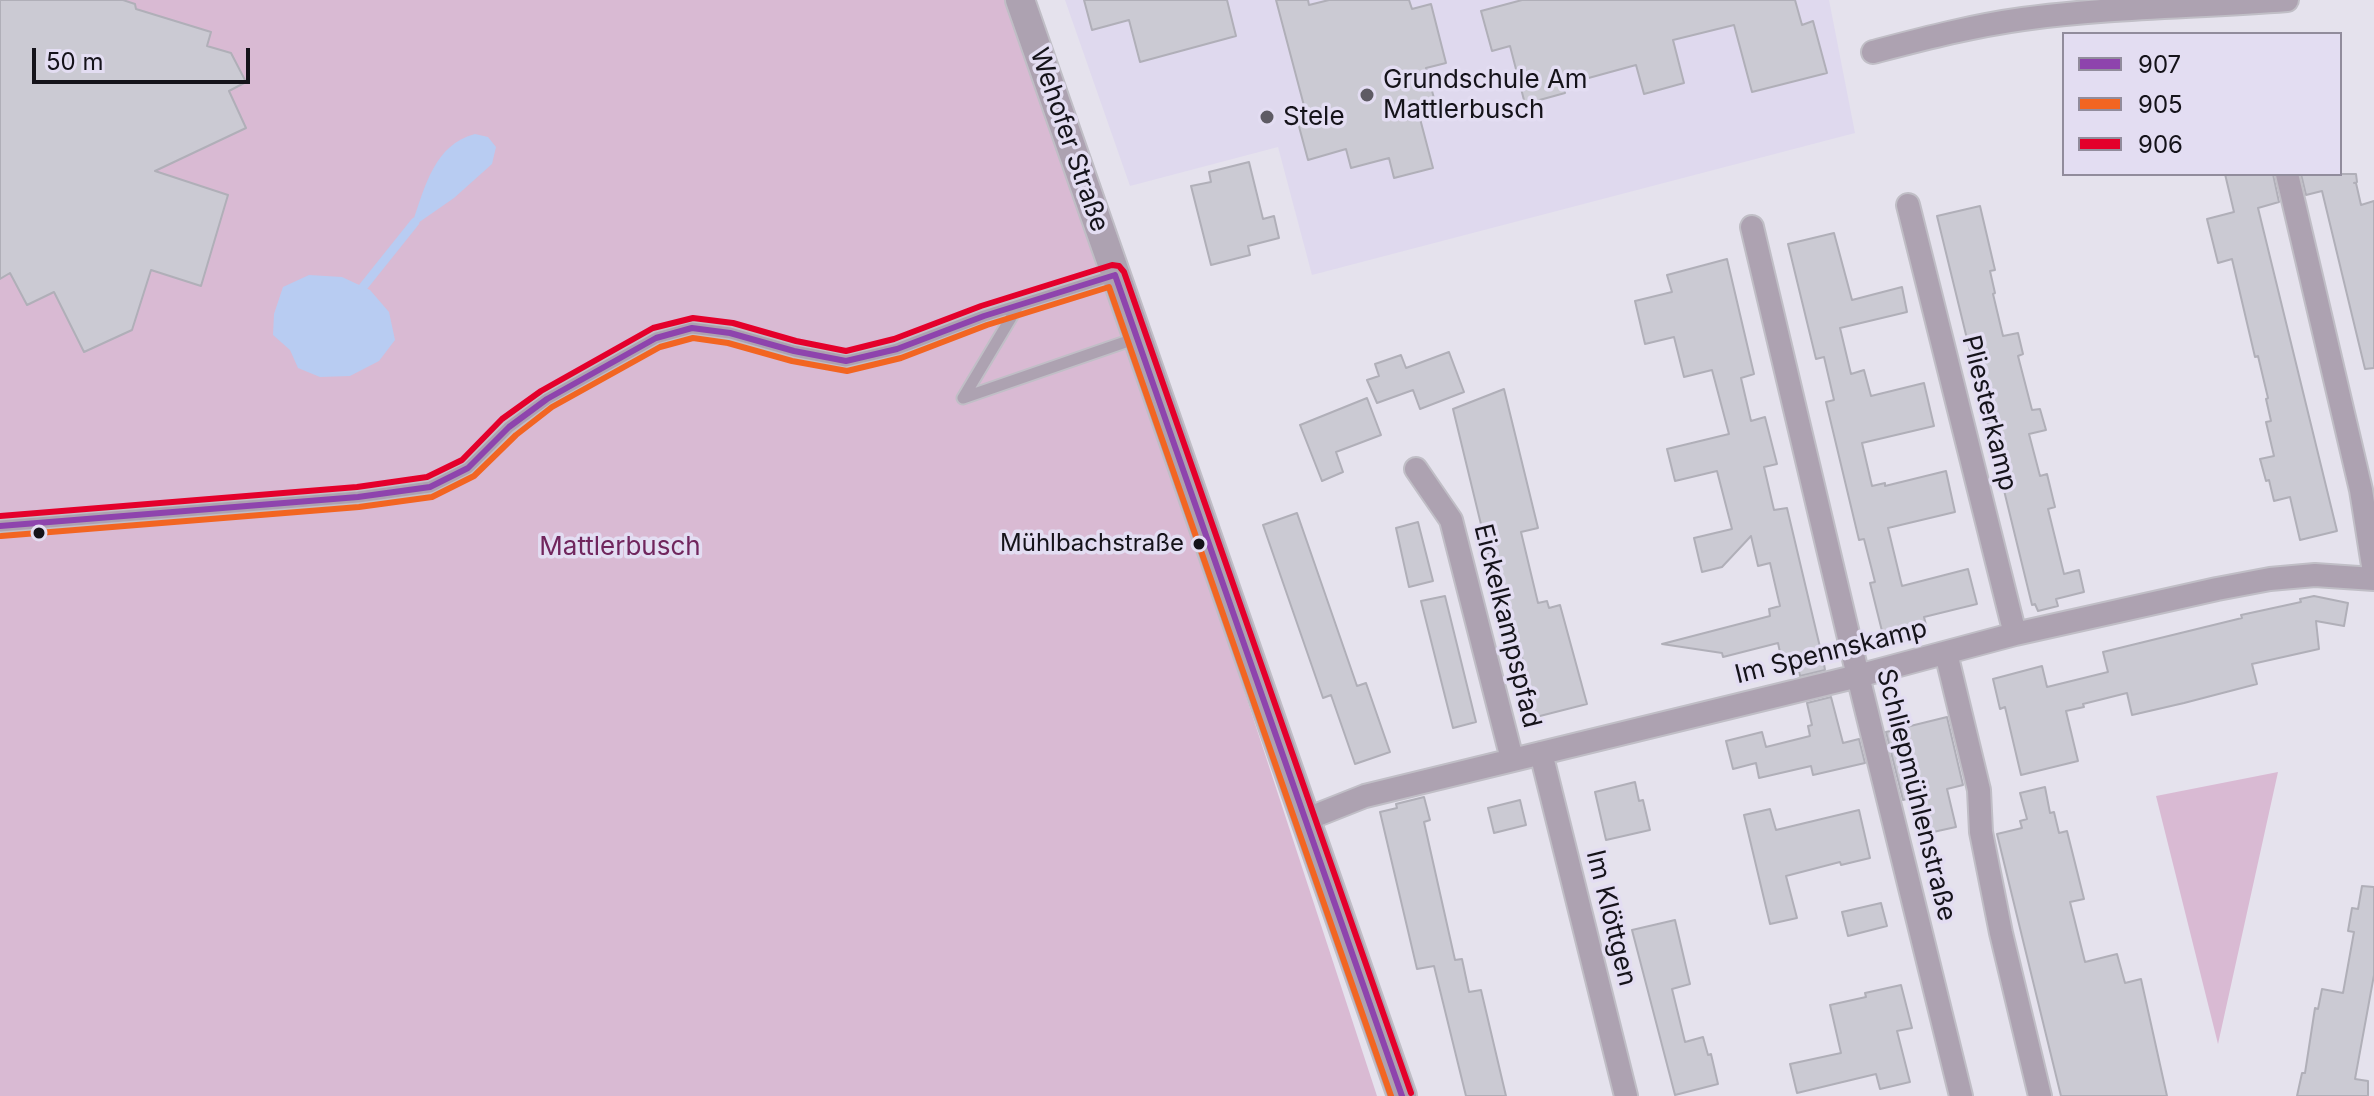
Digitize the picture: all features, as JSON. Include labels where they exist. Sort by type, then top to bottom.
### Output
[{"type":"street","name":"Wehofer Straße","points":[[1020,0],[1402,1096]]},
{"type":"street","points":[[1873,52],[1963,29],[2025,19],[2149,7],[2287,0]]},
{"type":"street","points":[[2287,176],[2361,490],[2374,572]]},
{"type":"street","name":"Pliesterkamp","points":[[1908,205],[2015,634]]},
{"type":"street","name":"Schliepmühlenstraße","points":[[1752,227],[1961,1096]]},
{"type":"street","name":"Eickelkampspfad","points":[[1416,469],[1451,520],[1512,759]]},
{"type":"street","name":"Im Spennskamp","points":[[1307,819],[1365,796],[1858,676],[2015,634],[2270,579],[2315,575],[2374,579]]},
{"type":"street","name":"Schliepmühlenstraße","points":[[1946,653],[1979,790],[1981,832],[2001,933],[2040,1096]]},
{"type":"street","name":"Im Klöttgen","points":[[1541,753],[1626,1096]]},
{"type":"lane","points":[[0,526],[418,489],[453,477],[468,468],[509,427],[547,399],[656,338],[692,328],[730,333],[794,351],[846,361],[897,349],[984,316],[1115,275]]},
{"type":"lane","points":[[1018,306],[963,398],[1138,338]]},
{"type":"shaded area","points":[[1065,0],[1829,0],[1855,133],[1312,275],[1278,147],[1130,186]]},
{"type":"green space","name":"Mattlerbusch","points":[[0,0],[1015,0],[1377,1096],[0,1096]]},
{"type":"green space","points":[[2278,772],[2218,1044],[2156,796]]},
{"type":"water","points":[[475,134],[488,137],[496,147],[492,164],[454,198],[418,223],[413,221],[427,181],[441,157],[461,139]]},
{"type":"water","points":[[309,275],[342,277],[370,290],[389,312],[395,340],[379,361],[350,376],[320,377],[298,368],[290,350],[273,335],[274,314],[283,287]]},
{"type":"building","points":[[0,0],[123,0],[135,4],[136,9],[211,32],[207,46],[231,53],[246,82],[229,91],[246,128],[155,171],[228,195],[201,286],[151,270],[132,330],[84,352],[54,292],[27,305],[10,273],[0,279]]},
{"type":"building","points":[[1084,0],[1227,0],[1236,36],[1140,62],[1129,20],[1092,30]]},
{"type":"building","name":"Grundschule Am Mattlerbusch","points":[[1276,0],[1308,0],[1309,5],[1329,0],[1409,0],[1412,9],[1431,4],[1446,63],[1426,68],[1436,106],[1418,111],[1433,168],[1394,178],[1389,158],[1351,168],[1346,149],[1308,160],[1297,119],[1307,117]]},
{"type":"building","points":[[1522,0],[1795,0],[1802,25],[1813,21],[1827,73],[1752,92],[1734,25],[1673,40],[1684,83],[1644,94],[1636,65],[1563,85],[1565,93],[1525,104],[1510,46],[1492,51],[1481,11]]},
{"type":"building","points":[[1249,162],[1263,219],[1274,216],[1279,238],[1248,246],[1250,255],[1211,265],[1191,186],[1211,182],[1209,172]]},
{"type":"building","points":[[2356,174],[2357,182],[2354,183],[2361,205],[2374,201],[2374,368],[2365,369],[2322,191],[2306,195],[2301,176]]},
{"type":"building","points":[[2225,176],[2273,176],[2279,202],[2258,208],[2337,531],[2300,540],[2290,497],[2274,501],[2269,480],[2266,481],[2260,459],[2274,456],[2266,422],[2271,421],[2268,398],[2232,259],[2218,263],[2207,219],[2234,212]]},
{"type":"building","points":[[1980,206],[1995,270],[1990,271],[2003,336],[2018,333],[2023,354],[2018,356],[2032,410],[2040,409],[2046,430],[2029,434],[2040,476],[2047,474],[2055,507],[2048,509],[2064,574],[2079,570],[2084,592],[2056,599],[2058,606],[2038,611],[2035,604],[2032,605],[1937,216]]},
{"type":"building","points":[[1834,233],[1852,300],[1902,287],[1907,312],[1840,328],[1851,374],[1864,370],[1871,396],[1924,383],[1934,426],[1862,443],[1872,486],[1885,483],[1885,486],[1946,471],[1955,512],[1888,528],[1902,586],[1968,569],[1977,604],[1924,617],[1928,633],[1885,643],[1870,583],[1875,582],[1864,539],[1859,540],[1826,402],[1834,400],[1824,357],[1816,359],[1788,244]]},
{"type":"building","points":[[1727,259],[1754,374],[1741,378],[1751,421],[1765,417],[1777,464],[1764,467],[1774,510],[1787,508],[1824,664],[1825,670],[1800,676],[1795,653],[1781,657],[1778,643],[1723,657],[1722,653],[1662,644],[1770,616],[1769,609],[1780,606],[1770,563],[1758,566],[1751,536],[1722,567],[1702,572],[1694,538],[1732,529],[1717,471],[1675,481],[1667,449],[1729,434],[1712,370],[1684,377],[1674,337],[1645,344],[1635,301],[1672,292],[1667,275]]},
{"type":"building","points":[[1449,352],[1464,392],[1420,409],[1413,390],[1377,403],[1367,380],[1379,376],[1375,364],[1401,355],[1406,368]]},
{"type":"building","points":[[1504,389],[1538,528],[1521,532],[1538,603],[1547,601],[1549,608],[1560,605],[1587,704],[1536,717],[1511,610],[1502,611],[1453,409]]},
{"type":"building","points":[[1367,398],[1381,435],[1336,452],[1343,472],[1322,481],[1300,425]]},
{"type":"building","points":[[1297,513],[1357,686],[1366,683],[1390,752],[1355,764],[1331,695],[1323,698],[1263,525]]},
{"type":"building","points":[[1418,522],[1433,581],[1409,587],[1396,528]]},
{"type":"building","points":[[1445,596],[1476,722],[1453,728],[1421,601]]},
{"type":"building","points":[[2314,596],[2348,603],[2344,626],[2316,621],[2319,649],[2252,664],[2257,684],[2184,703],[2132,715],[2127,693],[2066,711],[2078,761],[2021,775],[2005,707],[2000,709],[1993,679],[2042,666],[2047,687],[2108,672],[2103,652],[2242,618],[2241,615],[2301,602],[2300,599]]},
{"type":"building","points":[[1831,697],[1843,743],[1859,739],[1865,763],[1813,775],[1811,766],[1759,778],[1756,763],[1733,769],[1726,741],[1762,732],[1766,747],[1810,736],[1808,726],[1812,725],[1807,703]]},
{"type":"building","points":[[1947,717],[1963,785],[1947,789],[1956,827],[1924,834],[1915,797],[1903,800],[1886,732]]},
{"type":"building","points":[[1635,782],[1650,830],[1606,840],[1595,792]]},
{"type":"building","points":[[2045,787],[2050,813],[2054,812],[2059,833],[2067,831],[2084,899],[2070,902],[2085,962],[2117,954],[2125,983],[2141,979],[2167,1096],[2061,1096],[1997,834],[2022,828],[2020,821],[2027,819],[2020,793]]},
{"type":"building","points":[[1424,797],[1430,820],[1424,822],[1455,960],[1462,959],[1469,992],[1481,990],[1506,1096],[1466,1096],[1434,966],[1417,969],[1380,812],[1397,808],[1396,804]]},
{"type":"building","points":[[1520,800],[1526,825],[1494,833],[1488,808]]},
{"type":"building","points":[[1770,809],[1776,830],[1859,810],[1870,858],[1786,876],[1797,918],[1770,924],[1744,815]]},
{"type":"building","points":[[2362,886],[2374,887],[2374,975],[2355,1079],[2368,1081],[2368,1096],[2297,1096],[2302,1073],[2305,1073],[2315,1008],[2318,1009],[2322,989],[2343,993],[2354,932],[2348,931],[2352,908],[2358,909]]},
{"type":"building","points":[[1881,903],[1887,926],[1848,936],[1842,912]]},
{"type":"building","points":[[1675,920],[1690,984],[1672,989],[1685,1042],[1703,1037],[1708,1055],[1711,1054],[1718,1084],[1675,1095],[1632,930]]},
{"type":"building","points":[[1901,985],[1912,1028],[1897,1031],[1910,1082],[1880,1089],[1876,1074],[1797,1093],[1790,1064],[1841,1053],[1830,1005]]},
{"type":"waterway","points":[[363,287],[415,222]]},
{"type":"transit line","name":"906","points":[[0,516],[357,487],[427,477],[462,460],[502,419],[541,391],[653,328],[693,318],[733,323],[846,351],[894,339],[981,306],[1112,265],[1119,266],[1124,272],[1411,1093]]},
{"type":"transit line","name":"907","points":[[1115,275],[1402,1096]]},
{"type":"transit line","name":"907","points":[[0,526],[358,497],[430,487],[468,468],[509,427],[547,399],[656,338],[692,328],[730,333],[794,351],[846,361],[897,349],[984,316],[1115,275]]},
{"type":"transit line","name":"905","points":[[1,536],[359,507],[432,497],[474,476],[516,435],[552,407],[660,347],[693,338],[728,343],[792,361],[847,371],[901,358],[987,325],[1109,287],[1391,1096]]},
{"type":"place","name":"Grundschule Am Mattlerbusch","points":[[1367,95]]},
{"type":"place","name":"Stele","points":[[1267,117]]},
{"type":"place","name":"Mühlbachstraße","points":[[1199,544]]}]
